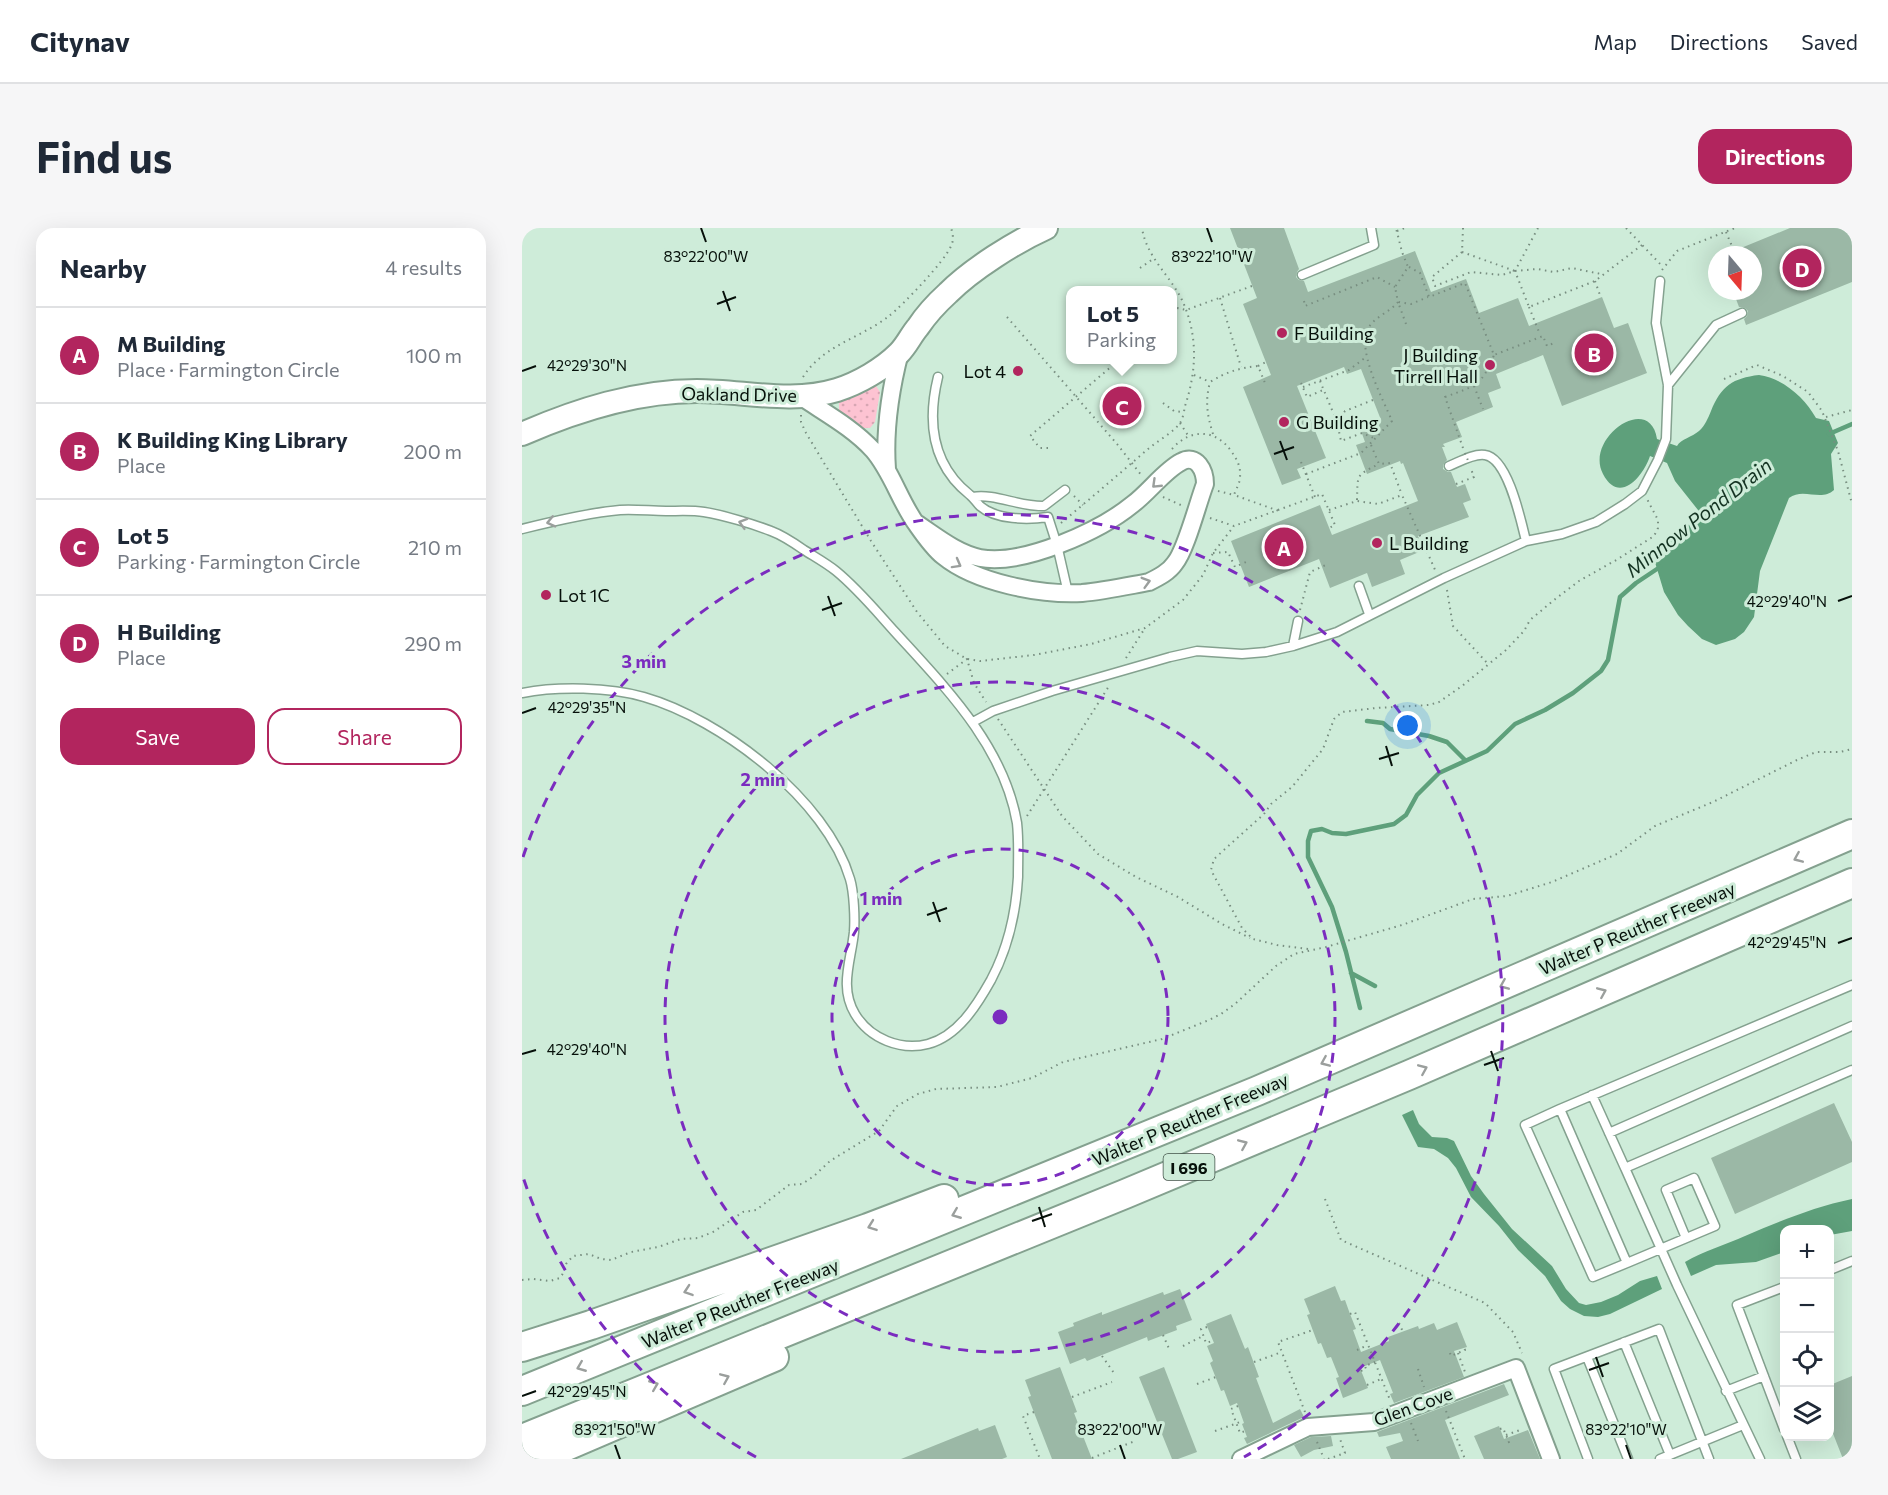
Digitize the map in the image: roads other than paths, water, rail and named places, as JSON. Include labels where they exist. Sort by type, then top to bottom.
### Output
[{"type":"highway","name":"Walter P Reuther Freeway","points":[[522,1391],[1088,1161],[1386,1036],[1852,834]]},
{"type":"highway","name":"I 696","points":[[522,1439],[1125,1194],[1409,1075],[1852,883]]},
{"type":"highway","points":[[522,1347],[786,1257],[963,1191],[1088,1161]]},
{"type":"highway","points":[[536,1459],[865,1318],[1125,1194]]},
{"type":"street","name":"Oakland Drive","points":[[522,434],[570,414],[642,396],[693,391],[787,397],[837,390],[880,368],[900,352],[918,326],[949,291],[995,256],[1046,228]]},
{"type":"street","points":[[887,472],[886,424],[891,387],[900,352]]},
{"type":"street","points":[[800,396],[860,437],[875,452],[916,524],[944,557],[978,575],[1025,588],[1083,593],[1149,582],[1171,567],[1180,556],[1205,484],[1205,475],[1196,461],[1190,459],[1179,462],[1132,505],[1110,521],[1057,544],[1011,557],[982,558],[956,549],[916,524]]},
{"type":"street","name":"Glen Cove","points":[[1242,1459],[1311,1427],[1374,1422],[1470,1385],[1519,1360],[1551,1459]]},
{"type":"lane","points":[[1302,275],[1374,245],[1371,228]]},
{"type":"lane","points":[[973,722],[993,711],[1118,672],[1197,651],[1242,654],[1266,652],[1337,632],[1442,579],[1526,541],[1562,534],[1596,522],[1625,504],[1642,491],[1666,439],[1668,385],[1656,323],[1660,281]]},
{"type":"lane","points":[[1668,385],[1716,326],[1742,313]]},
{"type":"lane","points":[[938,377],[932,403],[934,432],[939,454],[957,484],[980,506],[998,514],[1022,518],[1048,517]]},
{"type":"lane","points":[[1449,466],[1485,454],[1495,459],[1503,470],[1526,541]]},
{"type":"lane","points":[[973,497],[984,494],[1023,505],[1044,506],[1065,490]]},
{"type":"lane","points":[[1044,506],[1057,544],[1068,593]]},
{"type":"lane","points":[[522,529],[556,520],[625,510],[704,512],[774,532],[835,570],[863,597],[973,722],[993,756],[1010,796],[1019,846],[1017,903],[1008,940],[997,969],[969,1016],[947,1035],[919,1046],[888,1042],[873,1034],[855,1015],[849,999],[845,975],[854,931],[851,882],[835,843],[811,811],[783,781],[751,754],[716,729],[643,696],[586,689],[542,689],[522,693]]},
{"type":"lane","points":[[1359,586],[1370,614]]},
{"type":"lane","points":[[1293,646],[1298,621]]},
{"type":"lane","points":[[1686,1238],[1666,1190],[1694,1178],[1715,1226],[1593,1277],[1526,1125],[1852,985]]},
{"type":"lane","points":[[1609,1133],[1852,1026]]},
{"type":"lane","points":[[1625,1168],[1852,1070]]},
{"type":"lane","points":[[1592,1095],[1660,1249],[1760,1459]]},
{"type":"lane","points":[[1560,1109],[1627,1263]]},
{"type":"lane","points":[[1834,1268],[1852,1261]]},
{"type":"lane","points":[[1780,1289],[1737,1305],[1780,1417]]},
{"type":"lane","points":[[1588,1459],[1554,1369],[1659,1329],[1709,1459]]},
{"type":"lane","points":[[1624,1342],[1670,1455]]},
{"type":"lane","points":[[1587,1357],[1628,1459]]},
{"type":"lane","points":[[1726,1391],[1764,1377]]},
{"type":"lane","points":[[1660,1459],[1743,1425]]},
{"type":"lane","points":[[1789,1441],[1796,1459]]},
{"type":"water","points":[[1759,375],[1785,385],[1806,403],[1816,418],[1829,421],[1838,443],[1831,454],[1834,490],[1823,495],[1800,494],[1789,498],[1760,571],[1754,617],[1744,632],[1735,639],[1716,645],[1702,639],[1678,615],[1664,592],[1654,559],[1655,554],[1694,520],[1698,510],[1675,481],[1667,463],[1650,456],[1642,472],[1630,484],[1616,487],[1609,483],[1603,474],[1600,460],[1602,447],[1620,425],[1632,420],[1643,420],[1652,426],[1657,439],[1677,446],[1701,429],[1724,389],[1742,378]]},
{"type":"water","points":[[1413,1110],[1419,1124],[1432,1137],[1454,1141],[1471,1176],[1484,1194],[1512,1229],[1552,1266],[1566,1289],[1579,1303],[1586,1305],[1601,1302],[1618,1295],[1640,1281],[1657,1276],[1662,1289],[1610,1314],[1598,1317],[1584,1316],[1570,1309],[1561,1301],[1545,1276],[1518,1250],[1471,1197],[1456,1168],[1448,1158],[1434,1149],[1418,1147],[1402,1115]]},
{"type":"water","points":[[1852,1199],[1852,1231],[1834,1234],[1834,1225],[1780,1225],[1780,1253],[1756,1262],[1716,1265],[1691,1276],[1685,1262],[1707,1251],[1824,1206]]},
{"type":"waterway","name":"Minnow Pond Drain","points":[[1829,434],[1852,424]]},
{"type":"waterway","name":"Minnow Pond Drain","points":[[1360,1008],[1332,907],[1308,857],[1308,841],[1311,831],[1322,829],[1332,833],[1346,834],[1394,824],[1406,815],[1417,795],[1439,773],[1487,751],[1515,724],[1573,693],[1601,671],[1608,660],[1620,597],[1660,567]]},
{"type":"waterway","points":[[1367,721],[1383,723],[1390,729],[1429,736],[1447,742],[1465,760]]},
{"type":"waterway","points":[[1351,973],[1375,986]]},
{"type":"place","name":"H Building","points":[[1802,268]]},
{"type":"place","name":"F Building","points":[[1282,333]]},
{"type":"place","name":"K Building King Library","points":[[1594,353]]},
{"type":"place","name":"J Building Tirrell Hall","points":[[1490,365]]},
{"type":"place","name":"Lot 4","points":[[1018,371]]},
{"type":"place","name":"Lot 5","points":[[1122,406]]},
{"type":"place","name":"G Building","points":[[1284,422]]},
{"type":"place","name":"L Building","points":[[1377,543]]},
{"type":"place","name":"M Building","points":[[1284,547]]},
{"type":"place","name":"Lot 1C","points":[[546,595]]}]
